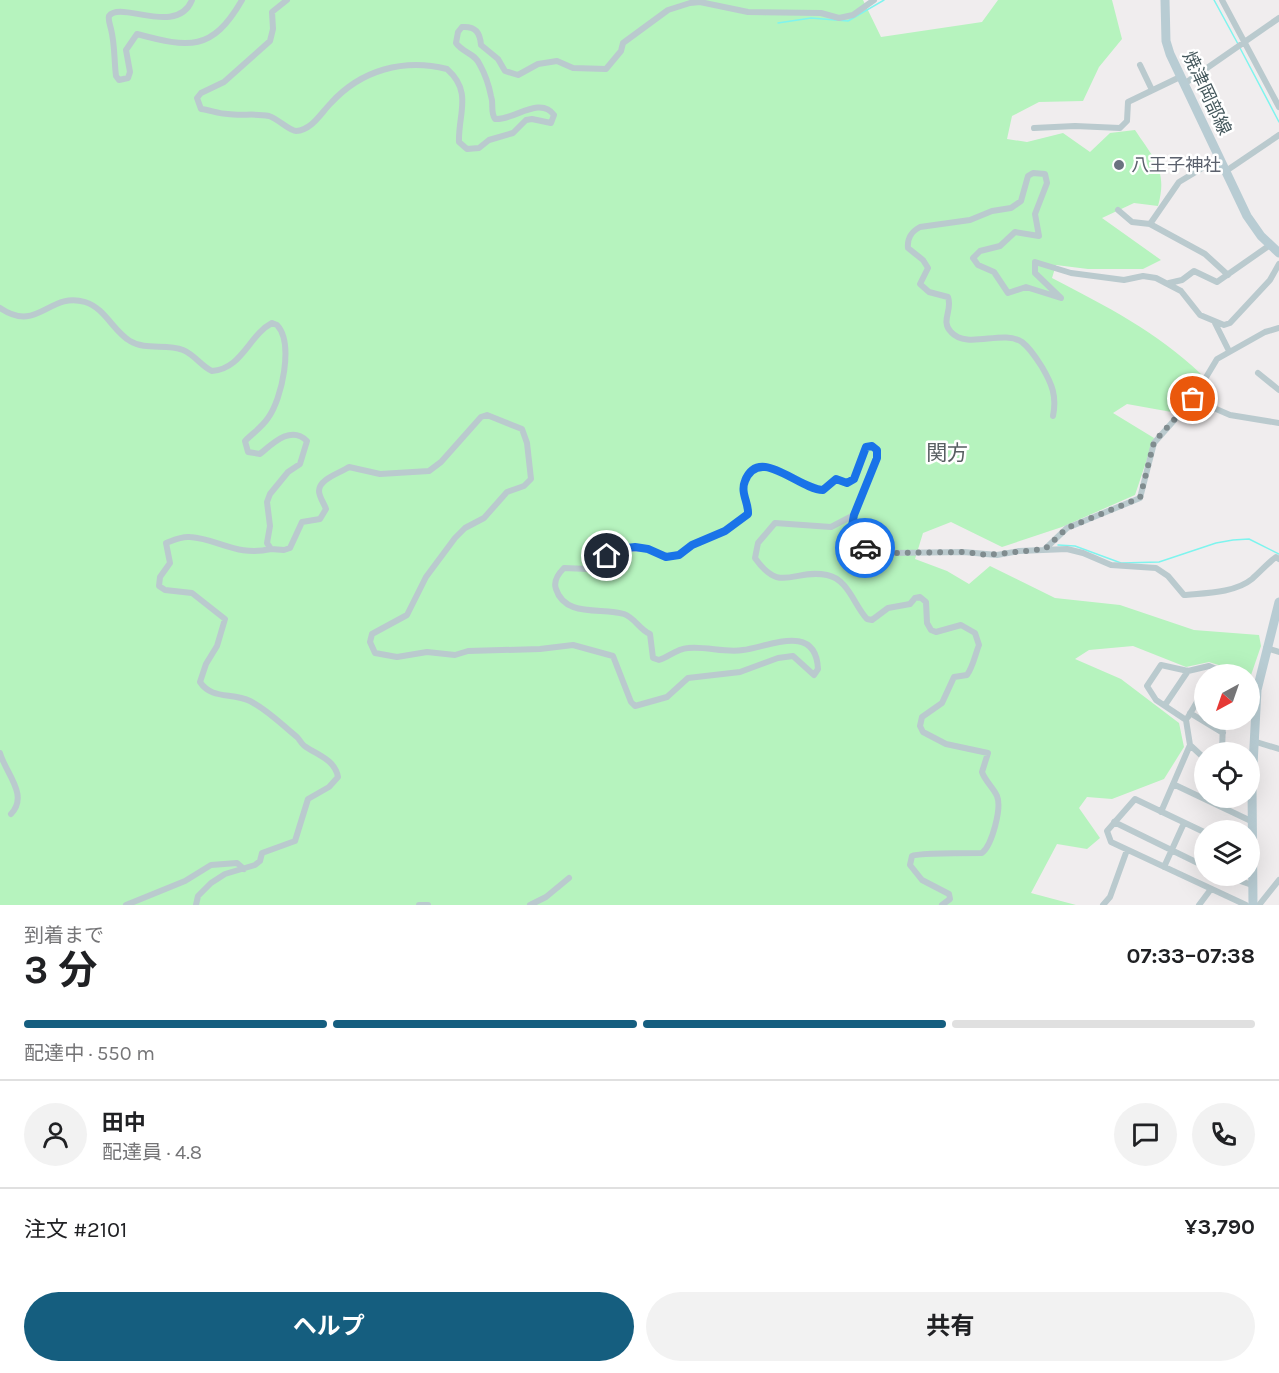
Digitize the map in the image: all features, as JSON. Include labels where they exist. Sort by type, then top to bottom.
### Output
[{"type":"main road","name":"焼津岡部線","points":[[1165,0],[1166,41],[1182,80],[1254,228],[1279,254]]},
{"type":"main road","points":[[1260,666],[1279,602]]},
{"type":"main road","points":[[1253,730],[1253,741]]},
{"type":"main road","points":[[1252,886],[1256,905]]},
{"type":"street","points":[[154,8],[177,14],[186,10],[192,0]]},
{"type":"street","points":[[117,5],[109,14],[109,21],[114,41],[116,76],[119,80],[124,81],[130,72],[126,51],[137,34],[180,45],[201,42],[231,18],[242,0]]},
{"type":"street","points":[[287,0],[272,12],[273,29],[270,41],[224,82],[201,93],[196,98],[201,109],[227,114],[267,116],[280,120],[291,130],[298,131],[317,120],[348,85],[394,65],[428,65],[447,69],[458,83],[464,103],[459,142],[467,149],[479,148],[489,140],[513,133],[526,120],[532,118],[551,123],[554,115],[546,108],[532,108],[502,119],[495,118],[491,113],[492,99],[480,63],[473,54],[461,49],[456,43],[462,27],[476,29],[480,34],[481,45],[498,59],[505,71],[518,75],[537,64],[557,61],[573,68],[606,69],[621,51],[623,43],[668,10],[690,3],[700,2],[747,12],[821,13],[839,18],[853,15],[874,0]]},
{"type":"street","points":[[1222,0],[1279,107]]},
{"type":"street","points":[[1034,128],[1075,126],[1120,128],[1127,121],[1128,102],[1152,90],[1182,80],[1235,49],[1279,18]]},
{"type":"street","points":[[1140,64],[1152,90]]},
{"type":"street","points":[[1226,171],[1279,135]]},
{"type":"street","points":[[1150,224],[1179,182],[1219,158]]},
{"type":"street","points":[[1053,416],[1055,404],[1052,387],[1037,359],[1024,343],[1015,339],[962,339],[952,333],[945,320],[950,300],[942,294],[922,288],[920,281],[928,268],[923,260],[908,248],[911,233],[920,227],[970,220],[992,211],[1011,208],[1020,201],[1028,176],[1039,172],[1045,174],[1047,183],[1035,214],[1039,236],[1015,232],[1000,246],[980,250],[973,258],[978,265],[994,272],[1005,291],[1011,292],[1026,287],[1061,298],[1035,273],[1035,262],[1071,273],[1124,280],[1143,276],[1169,284],[1181,291],[1200,315],[1224,325],[1230,323],[1270,280],[1279,264]]},
{"type":"street","points":[[1118,210],[1132,222],[1150,224],[1205,254],[1228,275]]},
{"type":"street","points":[[1169,284],[1182,280],[1194,271],[1217,282],[1269,244]]},
{"type":"street","points":[[0,308],[10,315],[32,318],[57,303],[83,301],[98,309],[129,340],[147,347],[172,347],[185,351],[212,371],[230,366],[244,354],[266,326],[272,323],[277,325],[280,328],[285,353],[282,383],[274,410],[263,425],[245,441],[245,448],[248,452],[260,454],[288,434],[295,434],[307,441],[300,464],[279,483],[267,502],[270,526],[267,543],[271,549]]},
{"type":"street","points":[[1215,323],[1229,351]]},
{"type":"street","points":[[1045,549],[1067,528],[1140,498],[1154,442],[1193,399],[1217,358],[1279,328]]},
{"type":"street","points":[[1258,373],[1279,390]]},
{"type":"street","points":[[1193,399],[1230,415],[1279,423]]},
{"type":"street","points":[[196,905],[198,896],[219,877],[244,869],[260,861],[262,853],[295,841],[308,799],[329,787],[339,774],[327,758],[304,747],[275,716],[250,701],[220,695],[205,689],[200,682],[202,674],[217,646],[225,619],[192,592],[165,590],[159,586],[160,577],[171,563],[166,543],[182,537],[191,537],[229,549],[284,550],[290,548],[302,522],[320,519],[326,509],[319,492],[323,481],[349,467],[380,474],[429,471],[441,462],[481,417],[487,416],[516,425],[525,434],[531,479],[524,486],[507,492],[484,518],[465,528],[454,538],[426,577],[407,615],[372,634],[370,642],[375,653],[397,657],[427,652],[455,655],[509,648],[540,649],[573,645],[585,647],[613,656],[630,702],[640,706],[668,697],[688,678],[740,672],[778,658],[793,656],[814,675],[818,669],[818,661],[806,645],[786,639],[744,650],[687,648],[668,654],[663,659],[653,658],[650,634],[640,629],[630,617],[580,609],[562,599],[555,585],[555,579],[564,568],[588,569],[619,549],[648,549],[666,557],[679,555],[692,545],[725,531],[748,514],[744,497],[744,482],[753,470],[762,466],[776,469],[799,484],[823,490],[836,479],[847,483],[854,479],[866,447],[872,446],[877,450],[877,458],[854,515],[849,542],[857,547],[891,553],[958,551],[997,555],[1045,549],[1075,550],[1111,566],[1156,568],[1168,576],[1184,595],[1236,587],[1247,583],[1258,570],[1276,557],[1279,558]]},
{"type":"street","points":[[854,515],[831,527],[775,523],[758,543],[755,558],[767,574],[775,577],[827,575],[849,591],[867,619],[879,618],[888,608],[910,604],[915,598],[920,597],[926,602],[927,623],[931,630],[936,632],[961,625],[975,633],[979,645],[972,658],[971,669],[967,675],[954,677],[942,703],[922,717],[920,726],[923,732],[946,744],[988,753],[982,772],[997,795],[998,805],[991,843],[982,853],[934,856],[917,853],[912,856],[910,865],[922,880],[949,894],[950,899],[942,905]]},
{"type":"street","points":[[1266,648],[1279,652]]},
{"type":"street","points":[[1186,720],[1164,705],[1148,691],[1147,686],[1161,665],[1188,671],[1194,670]]},
{"type":"street","points":[[1164,705],[1188,671]]},
{"type":"street","points":[[1161,812],[1190,745],[1186,720],[1194,706]]},
{"type":"street","points":[[1190,713],[1223,733],[1223,742]]},
{"type":"street","points":[[1253,741],[1279,749]]},
{"type":"street","points":[[1190,745],[1194,749]]},
{"type":"street","points":[[0,753],[19,796],[19,802],[11,814]]},
{"type":"street","points":[[1173,784],[1249,820]]},
{"type":"street","points":[[1194,828],[1135,799],[1107,831],[1111,842],[1246,905]]},
{"type":"street","points":[[1114,822],[1194,861]]},
{"type":"street","points":[[1164,867],[1184,823]]},
{"type":"street","points":[[1103,905],[1110,897],[1127,850]]},
{"type":"street","points":[[126,905],[185,881],[211,865],[237,862],[244,869]]},
{"type":"street","points":[[530,905],[556,890],[569,878]]},
{"type":"street","points":[[1256,905],[1279,880]]},
{"type":"street","points":[[1199,905],[1211,889]]},
{"type":"street","points":[[419,905],[428,905]]},
{"type":"green space","points":[[0,0],[863,0],[881,37],[982,22],[998,0],[1112,0],[1122,39],[1099,67],[1083,101],[1039,102],[1012,116],[1007,139],[1027,142],[1063,133],[1090,152],[1110,133],[1135,130],[1153,157],[1160,174],[1161,194],[1158,206],[1134,203],[1102,218],[1161,260],[1143,269],[1088,269],[1056,265],[1052,278],[1149,333],[1201,374],[1177,413],[1127,404],[1113,413],[1154,438],[1135,495],[1062,527],[1002,547],[951,522],[923,533],[915,559],[947,571],[969,584],[990,566],[1055,598],[1120,605],[1194,630],[1259,635],[1261,646],[1255,664],[1209,662],[1186,667],[1133,646],[1089,650],[1075,659],[1121,679],[1179,723],[1184,747],[1164,779],[1112,799],[1087,797],[1079,808],[1100,838],[1087,849],[1057,844],[1031,893],[1076,905],[0,905]]},
{"type":"waterway","points":[[778,23],[811,18],[848,21],[884,0]]},
{"type":"waterway","points":[[1214,0],[1238,44]]},
{"type":"waterway","points":[[1240,48],[1279,122]]},
{"type":"waterway","points":[[1058,545],[1075,546],[1121,563],[1159,562],[1216,543],[1249,539],[1279,554]]},
{"type":"way so far","points":[[865,548],[891,553],[951,551],[987,555],[1045,549],[1067,528],[1111,512],[1140,498],[1154,442],[1193,399]]},
{"type":"place","name":"八王子神社","points":[[1119,165]]},
{"type":"district","name":"関方","points":[[947,453]]},
{"type":"route","points":[[607,556],[619,549],[635,547],[648,549],[666,557],[679,555],[692,545],[725,531],[748,514],[749,509],[744,497],[744,482],[753,470],[762,466],[776,469],[799,484],[823,490],[836,479],[847,483],[854,479],[866,447],[872,446],[877,450],[877,458],[854,515],[849,542],[857,547],[865,548]]}]
